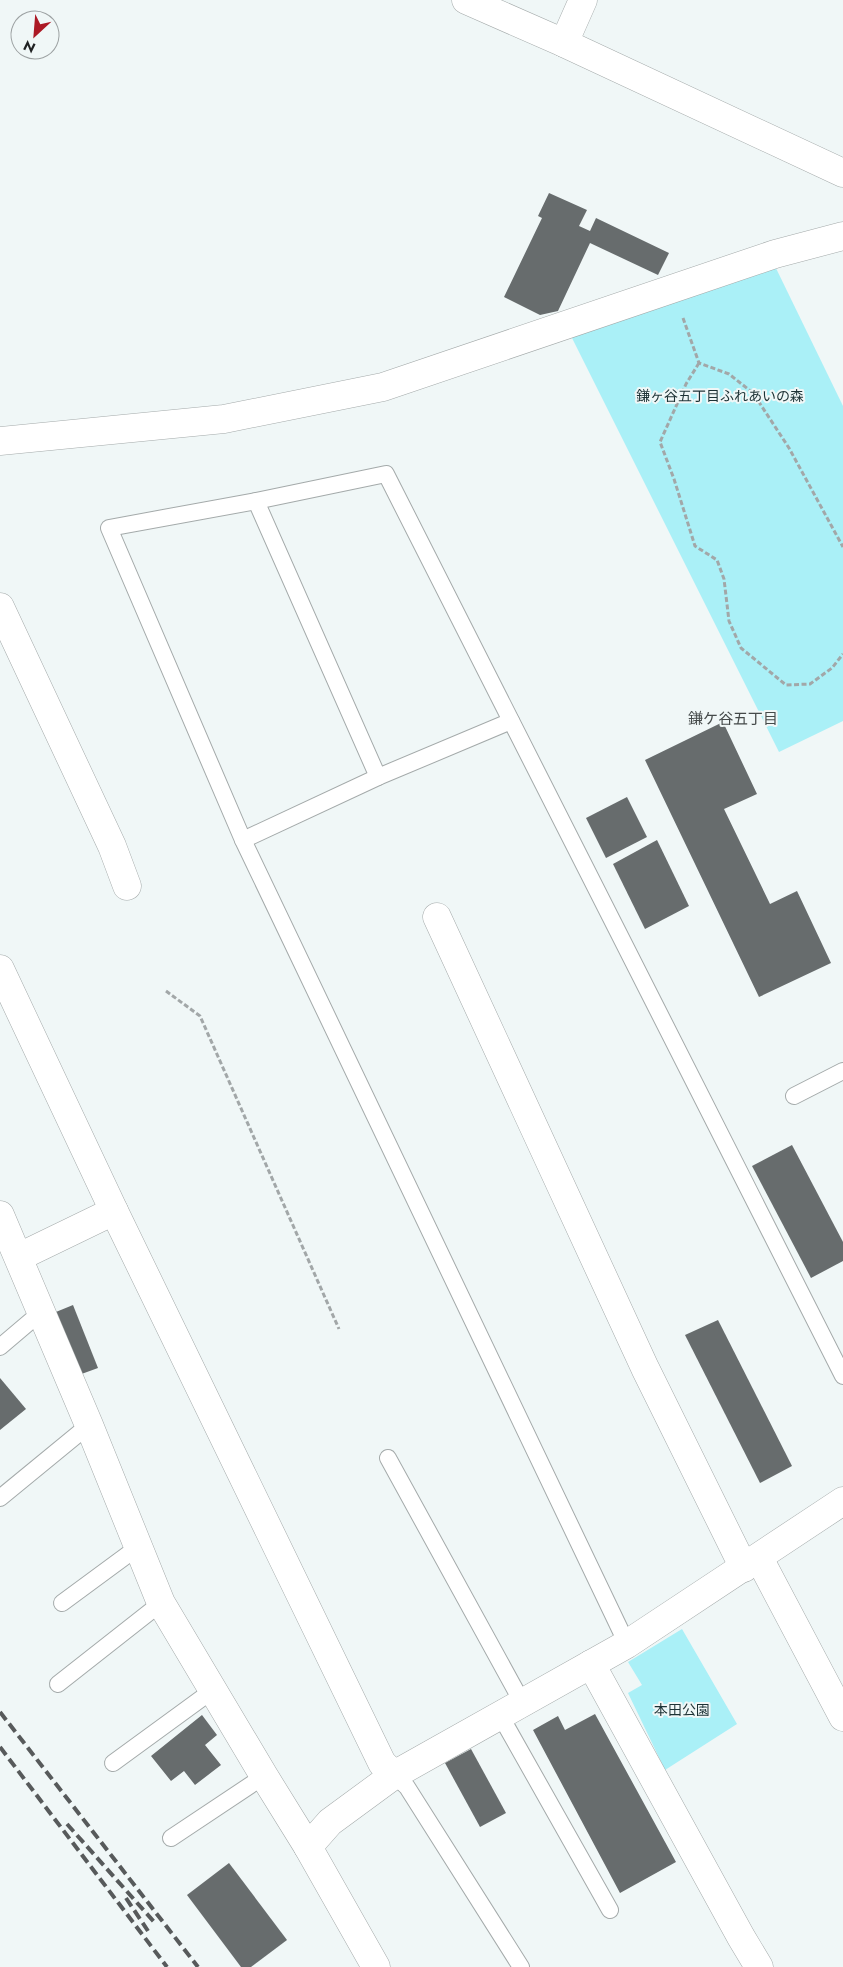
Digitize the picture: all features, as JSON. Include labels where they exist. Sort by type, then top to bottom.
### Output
[{"type":"street","points":[[466,0],[564,43],[843,172]]},
{"type":"street","points":[[564,43],[583,0]]},
{"type":"street","points":[[0,441],[224,419],[383,387],[775,254],[843,236]]},
{"type":"street","points":[[0,607],[112,846],[127,886]]},
{"type":"street","points":[[437,917],[645,1368],[751,1563],[843,1718]]},
{"type":"street","points":[[0,969],[114,1211],[382,1763],[394,1775]]},
{"type":"street","points":[[19,1257],[114,1211]]},
{"type":"street","points":[[0,1215],[89,1425],[161,1603],[308,1847],[376,1967]]},
{"type":"street","points":[[308,1847],[330,1822],[394,1775],[627,1644],[843,1501]]},
{"type":"street","points":[[591,1664],[759,1967]]},
{"type":"lane","points":[[627,1644],[243,840],[108,528],[256,501],[386,474],[843,1376]]},
{"type":"lane","points":[[256,501],[378,777]]},
{"type":"lane","points":[[243,840],[378,777],[511,721]]},
{"type":"lane","points":[[794,1096],[843,1071]]},
{"type":"lane","points":[[0,1347],[40,1313]]},
{"type":"lane","points":[[0,1498],[89,1425]]},
{"type":"lane","points":[[388,1458],[610,1910]]},
{"type":"lane","points":[[62,1603],[138,1547]]},
{"type":"lane","points":[[58,1684],[161,1603]]},
{"type":"lane","points":[[113,1763],[213,1690]]},
{"type":"lane","points":[[394,1775],[406,1787],[521,1967]]},
{"type":"lane","points":[[171,1838],[264,1776]]},
{"type":"path","points":[[673,289],[700,363],[730,374],[753,393],[789,448],[843,547]]},
{"type":"path","points":[[700,363],[686,384],[660,442],[695,546],[717,560],[724,579],[729,621],[742,648],[786,685],[810,684],[832,668],[843,654]]},
{"type":"path","points":[[166,991],[200,1016],[339,1329]]},
{"type":"green space","name":"鎌ヶ谷五丁目ふれあいの森","points":[[772,260],[843,406],[843,721],[779,752],[571,336]]},
{"type":"green space","name":"本田公園","points":[[682,1629],[737,1724],[665,1770],[628,1693],[642,1685],[628,1662]]},
{"type":"building","points":[[549,193],[587,210],[579,226],[590,231],[596,218],[669,253],[658,275],[590,243],[558,311],[540,315],[504,297],[542,218],[538,216]]},
{"type":"building","points":[[723,722],[757,794],[724,809],[770,904],[797,891],[831,963],[759,997],[645,760]]},
{"type":"building","points":[[627,797],[647,837],[606,858],[586,818]]},
{"type":"building","points":[[657,840],[689,906],[645,929],[613,864]]},
{"type":"building","points":[[792,1145],[843,1242],[843,1261],[811,1278],[752,1166]]},
{"type":"building","points":[[73,1305],[98,1368],[76,1376],[51,1314]]},
{"type":"building","points":[[718,1320],[792,1466],[760,1483],[685,1335]]},
{"type":"building","points":[[0,1378],[26,1409],[0,1430]]},
{"type":"building","points":[[595,1714],[676,1862],[620,1893],[533,1730],[558,1716],[565,1730]]},
{"type":"building","points":[[202,1715],[217,1735],[205,1745],[221,1765],[195,1785],[184,1771],[171,1781],[151,1756]]},
{"type":"building","points":[[471,1749],[506,1813],[480,1827],[445,1763]]},
{"type":"building","points":[[229,1863],[287,1940],[251,1967],[241,1967],[187,1895]]},
{"type":"railway","points":[[0,1712],[198,1967]]},
{"type":"railway","points":[[0,1747],[167,1967]]},
{"type":"railway","points":[[67,1824],[155,1923]]},
{"type":"railway","points":[[126,1898],[148,1931]]},
{"type":"district","name":"鎌ケ谷五丁目","points":[[733,719]]}]
